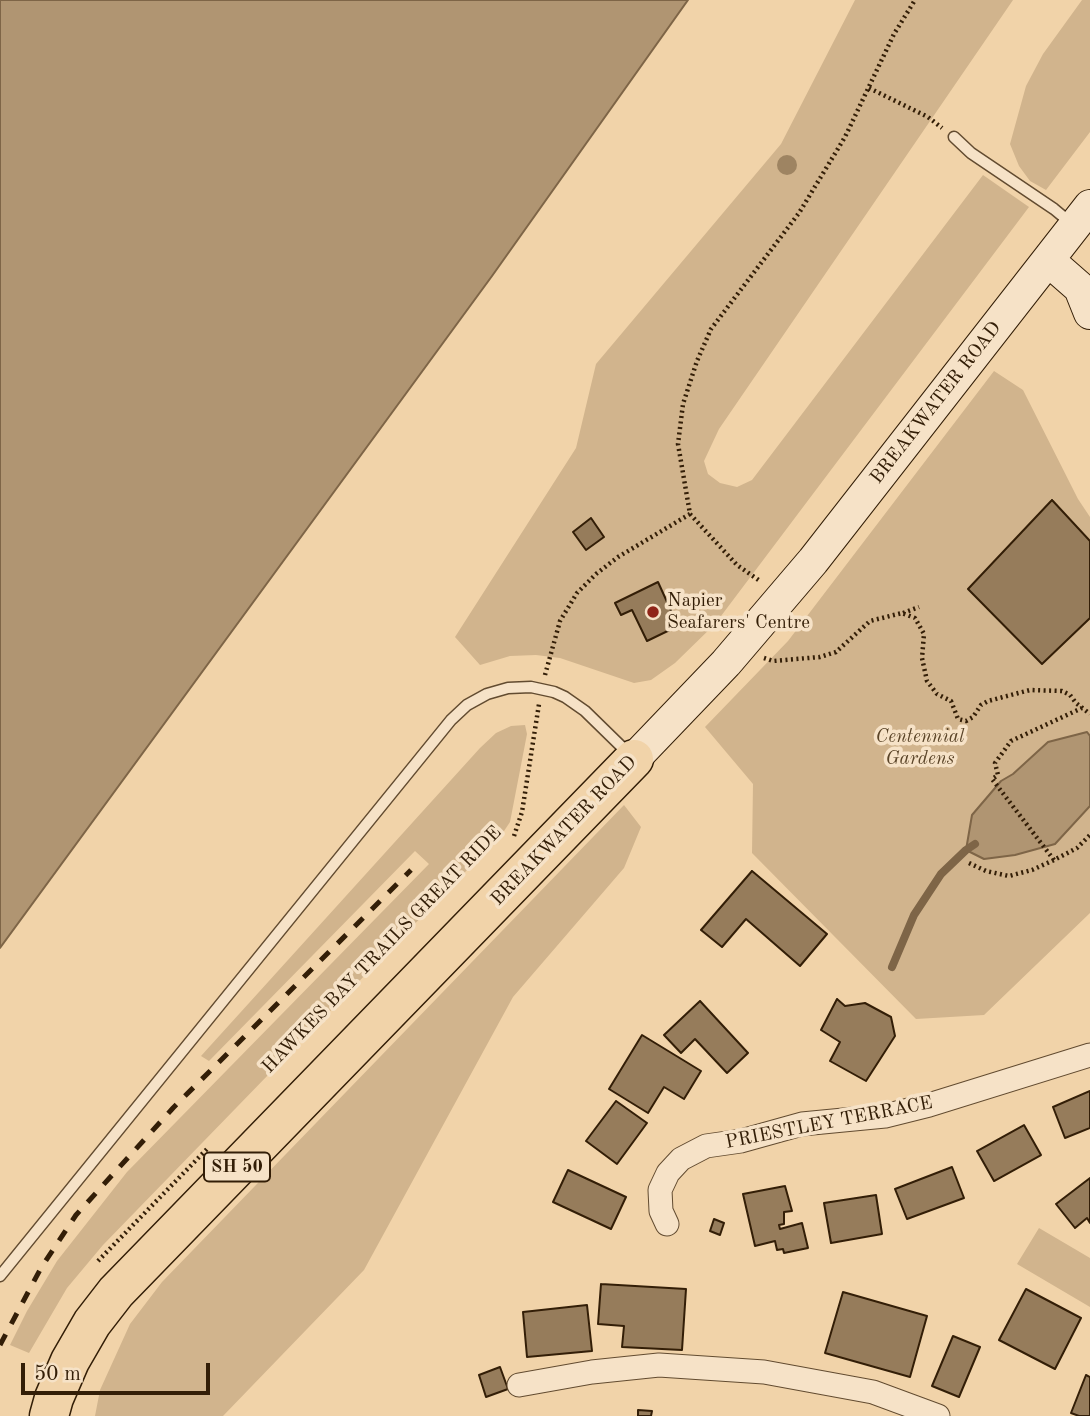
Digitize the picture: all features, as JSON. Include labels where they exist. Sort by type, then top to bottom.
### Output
[{"type":"highway","name":"BREAKWATER ROAD","points":[[49,1416],[70,1361],[92,1323],[116,1292],[634,759]]},
{"type":"main road","name":"BREAKWATER ROAD","points":[[634,759],[717,672],[783,596],[1048,260],[1081,225]]},
{"type":"main road","points":[[1048,260],[1080,288],[1090,313]]},
{"type":"street","name":"PRIESTLEY TERRACE","points":[[667,1224],[661,1211],[660,1190],[668,1173],[681,1159],[706,1146],[741,1141],[802,1124],[885,1116],[1090,1055]]},
{"type":"street","points":[[519,1385],[592,1372],[659,1365],[764,1373],[873,1392],[938,1416]]},
{"type":"lane","points":[[954,137],[971,153],[1081,225]]},
{"type":"lane","points":[[0,1276],[451,720],[477,698],[497,690],[519,687],[542,689],[565,697],[634,759]]},
{"type":"path","points":[[783,596],[737,565],[690,514],[678,444],[683,404],[711,329],[799,213],[845,137],[894,34],[915,0]]},
{"type":"path","points":[[869,88],[928,117],[954,137]]},
{"type":"path","name":"HAWKES BAY TRAILS GREAT RIDE","points":[[512,842],[522,812],[542,689],[559,621],[577,593],[596,574],[618,557],[690,514]]},
{"type":"path","points":[[773,661],[820,657],[836,652],[870,621],[919,607]]},
{"type":"path","points":[[902,613],[915,618],[924,634],[922,658],[927,681],[937,694],[951,701],[958,719],[966,722],[988,701],[1030,690],[1062,691],[1090,714]]},
{"type":"path","points":[[1054,860],[992,779],[998,775],[995,763],[1011,741],[1082,708]]},
{"type":"path","points":[[969,863],[986,871],[1009,876],[1054,860],[1077,848],[1090,835]]},
{"type":"path","points":[[98,1262],[212,1144]]},
{"type":"green space","points":[[855,0],[1013,0],[719,429],[704,461],[708,474],[720,483],[737,487],[752,480],[983,175],[1029,207],[715,624],[675,663],[651,680],[634,683],[560,658],[536,655],[510,656],[480,665],[455,637],[576,448],[596,364],[781,144]]},
{"type":"green space","points":[[1082,0],[1090,0],[1090,132],[1046,190],[1030,181],[1019,166],[1010,144],[1026,86],[1043,54]]},
{"type":"green space","name":"Centennial Gardens","points":[[994,371],[1023,390],[1078,499],[1090,517],[1090,913],[984,1015],[916,1019],[752,853],[753,784],[705,727],[788,641]]},
{"type":"green space","points":[[525,725],[527,734],[510,822],[502,834],[103,1245],[67,1288],[29,1353],[10,1345],[57,1261],[127,1172],[429,864],[415,851],[209,1061],[201,1056],[480,748],[496,733],[511,726]]},
{"type":"green space","points":[[624,805],[641,827],[624,868],[513,997],[364,1270],[223,1416],[95,1416],[100,1390],[130,1324],[162,1282]]},
{"type":"green space","points":[[1039,1228],[1090,1258],[1090,1307],[1017,1264]]},
{"type":"shaded area","points":[[0,0],[688,0],[492,276],[0,948]]},
{"type":"shaded area","points":[[1087,732],[1090,736],[1090,806],[1055,844],[1015,855],[984,859],[966,850],[972,815],[1001,781],[1013,774],[1048,742]]},
{"type":"building","points":[[1052,500],[1090,541],[1090,618],[1042,664],[968,589]]},
{"type":"building","points":[[591,518],[604,537],[586,550],[573,532]]},
{"type":"building","name":"Napier Seafarers' Centre","points":[[658,582],[678,626],[647,641],[632,610],[621,615],[615,603]]},
{"type":"building","points":[[752,871],[827,934],[800,966],[746,919],[722,947],[701,930]]},
{"type":"building","points":[[837,999],[845,1006],[865,1003],[891,1017],[895,1036],[866,1081],[830,1061],[840,1042],[821,1030]]},
{"type":"building","points":[[700,1001],[748,1053],[727,1073],[695,1039],[681,1053],[664,1035]]},
{"type":"building","points":[[642,1035],[701,1071],[684,1099],[664,1087],[648,1113],[609,1089]]},
{"type":"building","points":[[1090,1091],[1090,1128],[1065,1138],[1053,1107]]},
{"type":"building","points":[[616,1101],[647,1123],[617,1164],[586,1141]]},
{"type":"building","points":[[1024,1125],[1041,1155],[994,1181],[977,1151]]},
{"type":"building","points":[[952,1167],[964,1198],[907,1219],[895,1189]]},
{"type":"building","points":[[568,1170],[626,1197],[611,1229],[553,1202]]},
{"type":"building","points":[[1090,1178],[1090,1223],[1087,1218],[1075,1228],[1056,1204]]},
{"type":"building","points":[[785,1186],[792,1211],[784,1212],[784,1224],[779,1225],[780,1229],[802,1223],[808,1248],[784,1253],[783,1249],[777,1250],[775,1241],[755,1246],[743,1194]]},
{"type":"building","points":[[876,1195],[882,1234],[831,1243],[824,1203]]},
{"type":"building","points":[[714,1219],[724,1223],[720,1235],[710,1231]]},
{"type":"building","points":[[601,1284],[686,1289],[682,1350],[622,1347],[624,1326],[598,1324]]},
{"type":"building","points":[[1026,1289],[1081,1318],[1055,1369],[999,1340]]},
{"type":"building","points":[[843,1292],[927,1316],[910,1377],[825,1353]]},
{"type":"building","points":[[587,1305],[592,1351],[527,1357],[523,1312]]},
{"type":"building","points":[[953,1336],[980,1347],[959,1397],[932,1386]]},
{"type":"building","points":[[500,1367],[508,1389],[486,1397],[479,1375]]},
{"type":"building","points":[[1086,1375],[1090,1377],[1090,1416],[1079,1416],[1071,1413]]},
{"type":"building","points":[[638,1410],[652,1411],[651,1416],[638,1416]]},
{"type":"waterway","points":[[892,967],[914,915],[941,874],[975,844]]},
{"type":"railway","points":[[0,1345],[41,1268],[76,1215],[173,1108],[411,870]]},
{"type":"place","name":"Napier Seafarers' Centre","points":[[653,612]]}]
